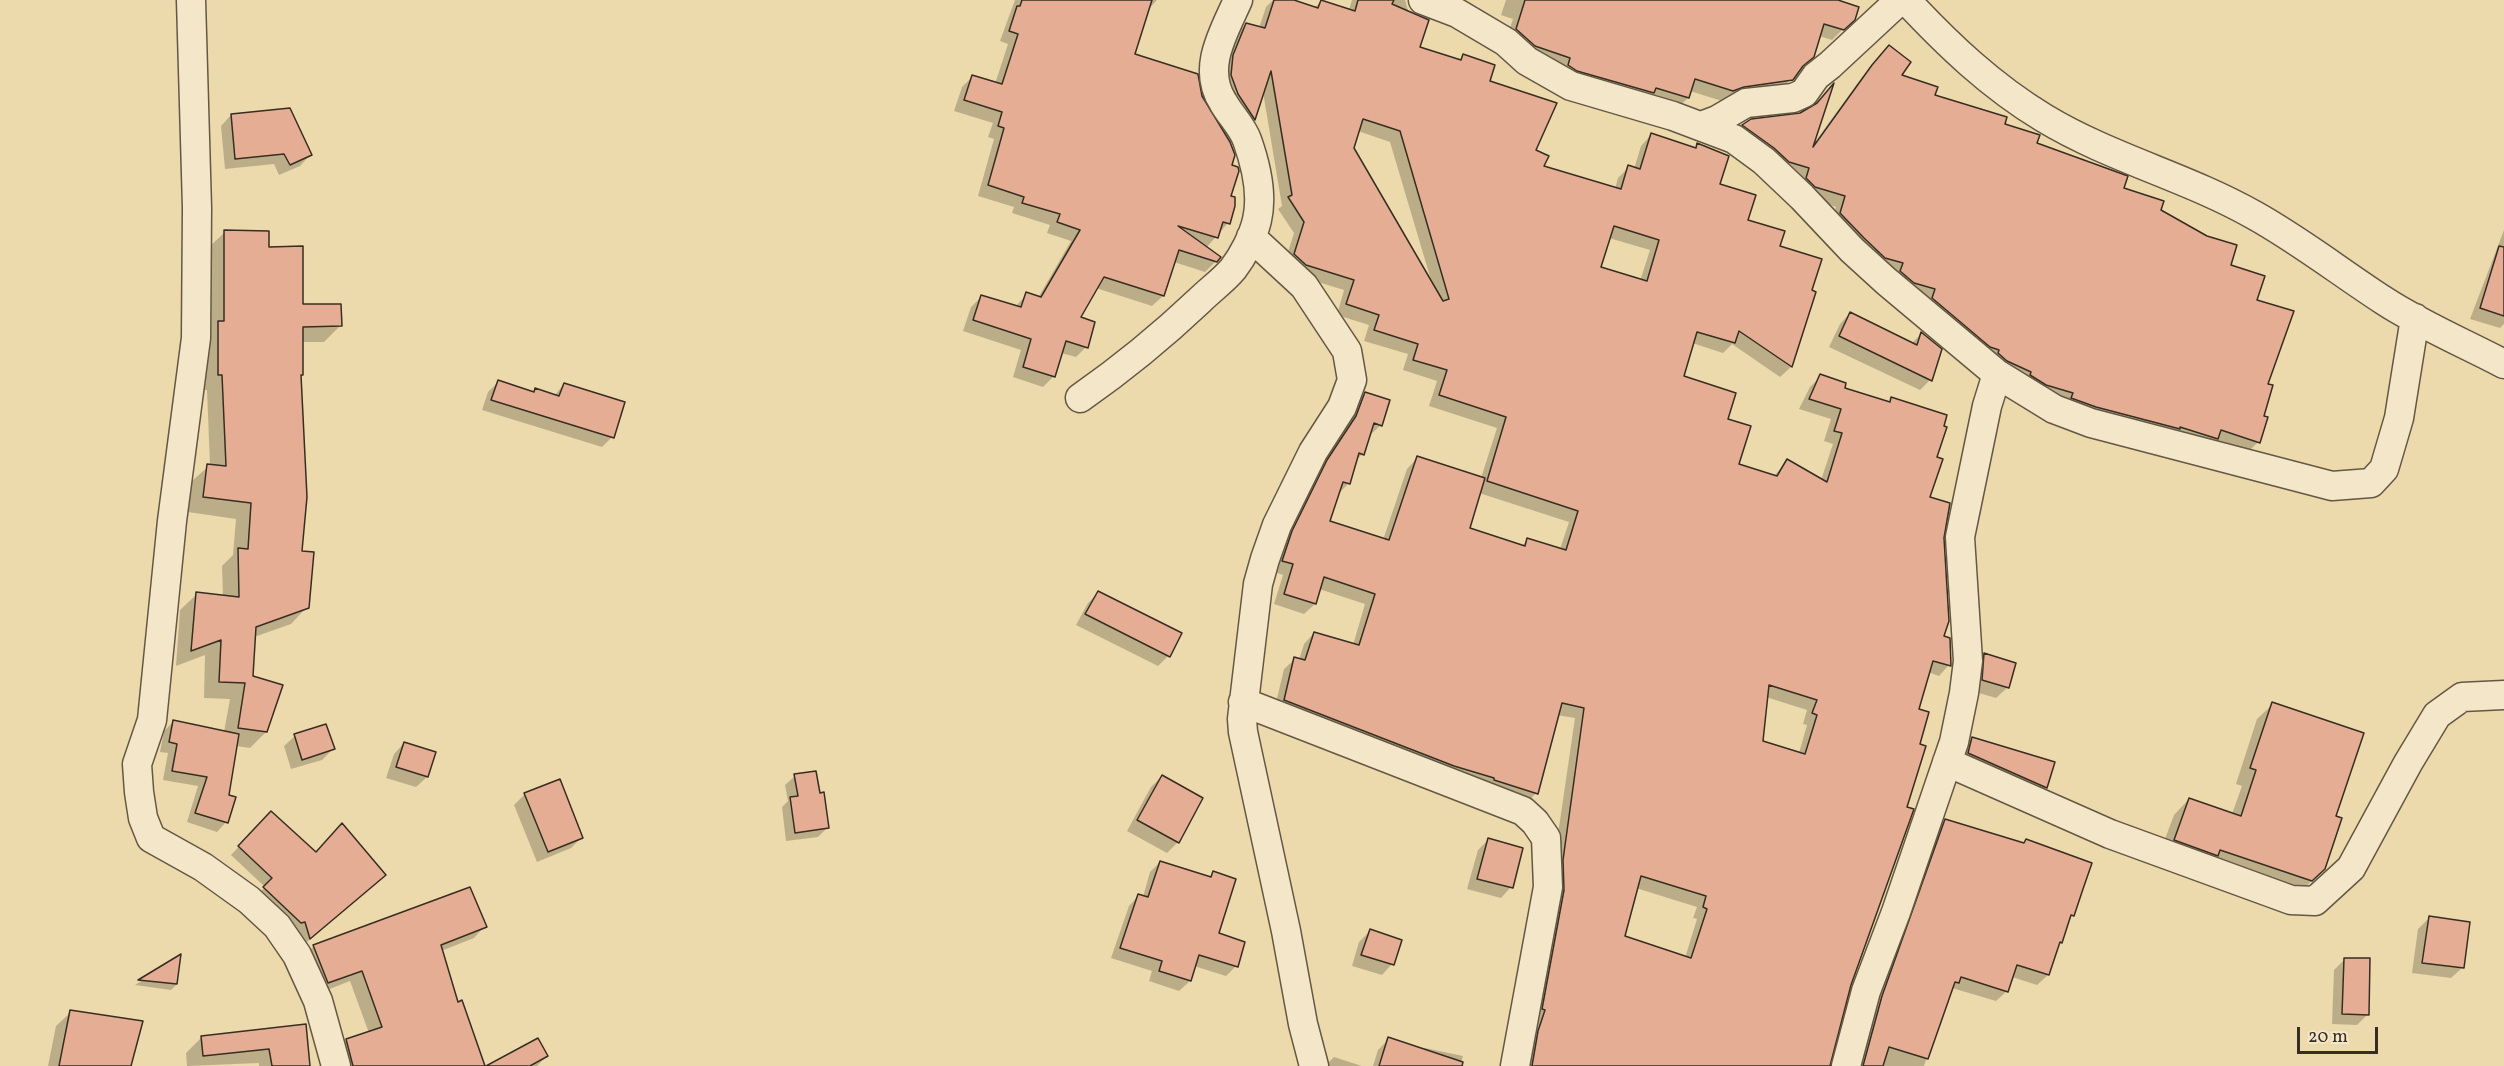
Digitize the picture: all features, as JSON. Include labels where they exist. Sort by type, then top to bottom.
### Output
[{"type":"street","points":[[191,0],[197,208],[196,338],[172,521],[152,720],[137,764],[139,792],[143,818],[151,838],[203,867],[240,893],[277,926],[297,955],[318,1001],[336,1066]]},
{"type":"street","points":[[1080,398],[1129,363],[1224,278],[1251,237],[1257,220],[1259,199],[1256,166],[1246,136],[1221,100],[1213,78],[1222,33],[1238,0]]},
{"type":"street","points":[[1424,0],[1457,13],[1506,42],[1527,61],[1571,87],[1701,126],[1734,139],[1764,161],[1852,250],[1997,374],[2054,409],[2091,423],[2332,486],[2371,483],[2384,469],[2399,418],[2415,318]]},
{"type":"street","points":[[1701,126],[1717,120],[1746,103],[1794,98],[1804,93],[1816,76],[1900,0]]},
{"type":"street","points":[[1906,0],[1959,55],[1999,88],[2045,118],[2085,139],[2253,214],[2288,235],[2384,301],[2504,364]]},
{"type":"street","points":[[1251,237],[1304,286],[1347,351],[1352,380],[1342,407],[1313,452],[1277,525],[1265,559],[1258,584],[1243,702],[1243,732],[1286,931],[1303,1024],[1314,1066]]},
{"type":"street","points":[[1846,1066],[1866,992],[1954,742],[1968,661],[1960,537],[1987,406],[1997,374]]},
{"type":"street","points":[[1947,762],[2142,847],[2291,900],[2315,901],[2351,868],[2437,715],[2462,697],[2504,695]]},
{"type":"street","points":[[1243,702],[1523,811],[1535,822],[1546,838],[1548,887],[1515,1066]]},
{"type":"building","points":[[1022,0],[1152,0],[1135,54],[1198,74],[1202,96],[1230,142],[1235,155],[1232,165],[1238,167],[1239,171],[1231,196],[1235,197],[1235,206],[1230,224],[1223,222],[1218,238],[1178,226],[1221,257],[1217,262],[1179,250],[1164,296],[1104,277],[1081,317],[1095,322],[1088,348],[1066,341],[1055,377],[1023,367],[1031,339],[973,320],[981,295],[1021,307],[1026,292],[1041,297],[1080,230],[1057,222],[1060,214],[1022,203],[1024,197],[988,185],[1004,128],[998,126],[1002,112],[964,100],[972,75],[1002,84],[1018,34],[1009,31],[1017,6],[1020,6]]},
{"type":"building","points":[[1274,0],[1294,0],[1318,8],[1321,0],[1355,11],[1358,0],[1394,0],[1392,4],[1429,20],[1420,47],[1461,60],[1463,54],[1495,65],[1490,81],[1557,103],[1536,150],[1549,156],[1544,166],[1621,189],[1628,165],[1640,169],[1651,133],[1696,148],[1697,143],[1729,156],[1720,184],[1756,195],[1748,220],[1785,231],[1780,246],[1822,259],[1812,290],[1816,292],[1792,367],[1739,331],[1735,343],[1697,332],[1684,376],[1736,393],[1728,419],[1751,426],[1739,464],[1777,476],[1787,459],[1827,482],[1842,433],[1834,431],[1841,409],[1809,399],[1820,374],[1846,383],[1845,388],[1890,402],[1891,397],[1947,415],[1944,426],[1947,427],[1937,457],[1943,459],[1930,497],[1950,503],[1944,538],[1949,621],[1944,636],[1950,638],[1951,666],[1933,661],[1919,709],[1929,712],[1920,744],[1926,746],[1907,807],[1914,809],[1851,985],[1830,1066],[1532,1066],[1538,1031],[1545,1010],[1542,1009],[1564,890],[1563,860],[1584,708],[1562,703],[1538,794],[1454,766],[1284,700],[1294,657],[1305,660],[1314,632],[1359,645],[1375,594],[1324,577],[1316,604],[1284,594],[1293,564],[1282,561],[1292,531],[1327,460],[1356,416],[1365,392],[1390,400],[1382,426],[1374,423],[1364,455],[1359,453],[1350,484],[1343,482],[1330,521],[1389,540],[1417,456],[1485,478],[1470,528],[1525,546],[1527,538],[1566,550],[1578,511],[1487,481],[1506,417],[1439,395],[1447,370],[1413,360],[1418,344],[1374,330],[1379,315],[1346,304],[1354,280],[1306,265],[1294,254],[1304,222],[1288,197],[1292,195],[1271,71],[1255,120],[1238,94],[1231,75],[1233,55],[1246,23],[1265,28]],"holes":[[[1363,119],[1400,131],[1449,299],[1443,301],[1354,148]],[[1614,226],[1659,240],[1647,281],[1601,267]],[[1769,685],[1817,700],[1812,713],[1817,715],[1805,754],[1763,741]],[[1641,876],[1706,896],[1703,907],[1707,909],[1691,958],[1625,936]]]},
{"type":"building","points":[[1525,0],[1838,0],[1859,7],[1855,20],[1844,30],[1824,24],[1814,57],[1803,66],[1793,80],[1744,87],[1733,91],[1695,79],[1689,98],[1656,88],[1654,93],[1577,71],[1568,65],[1570,58],[1535,46],[1516,29]]},
{"type":"building","points":[[1889,45],[1911,62],[1902,75],[1938,87],[1935,95],[2007,117],[2005,124],[2040,135],[2037,143],[2128,176],[2124,188],[2164,201],[2161,210],[2207,236],[2237,245],[2231,265],[2265,276],[2257,300],[2294,311],[2268,384],[2273,385],[2264,416],[2268,417],[2260,443],[2221,430],[2218,439],[2180,427],[2180,429],[2096,407],[2071,398],[2073,393],[2046,385],[2030,375],[2031,372],[2007,361],[1998,353],[1999,350],[1990,347],[1932,298],[1935,289],[1914,283],[1900,271],[1903,263],[1885,258],[1840,213],[1845,196],[1815,187],[1806,178],[1809,168],[1789,162],[1742,125],[1751,119],[1800,113],[1817,103],[1834,83],[1813,147]]},
{"type":"building","points":[[290,108],[312,155],[290,165],[284,154],[235,159],[231,114]]},
{"type":"building","points":[[224,230],[269,231],[269,247],[303,246],[303,304],[341,304],[342,326],[303,327],[303,375],[301,375],[307,497],[302,551],[314,552],[309,608],[256,627],[253,676],[283,685],[267,732],[238,728],[245,683],[219,682],[221,640],[191,651],[196,592],[239,597],[238,548],[248,549],[251,503],[203,497],[207,464],[226,466],[222,375],[218,375],[218,321],[224,321]]},
{"type":"building","points":[[2499,246],[2504,247],[2504,316],[2480,308]]},
{"type":"building","points":[[1850,312],[1917,345],[1921,332],[1942,349],[1932,381],[1839,336]]},
{"type":"building","points":[[498,380],[534,392],[535,388],[559,396],[564,383],[625,402],[614,438],[491,400]]},
{"type":"building","points":[[1098,591],[1182,633],[1170,657],[1085,614]]},
{"type":"building","points":[[1984,653],[2016,663],[2009,688],[1982,680]]},
{"type":"building","points":[[2272,702],[2364,733],[2336,816],[2342,818],[2325,869],[2312,881],[2220,850],[2218,856],[2174,840],[2189,798],[2241,816],[2256,770],[2250,768]]},
{"type":"building","points":[[173,720],[239,734],[229,795],[236,797],[228,823],[195,813],[207,777],[172,771],[177,744],[169,742]]},
{"type":"building","points":[[326,724],[335,749],[302,760],[294,734]]},
{"type":"building","points":[[1972,737],[2055,762],[2047,788],[1968,753]]},
{"type":"building","points":[[404,742],[436,752],[428,777],[396,767]]},
{"type":"building","points":[[816,771],[820,793],[824,792],[829,828],[795,833],[790,797],[798,796],[794,774]]},
{"type":"building","points":[[1162,775],[1203,798],[1179,843],[1137,820]]},
{"type":"building","points":[[560,779],[583,838],[548,852],[524,793]]},
{"type":"building","points":[[271,811],[316,852],[342,823],[386,875],[310,939],[305,922],[301,923],[263,887],[272,878],[238,846]]},
{"type":"building","points":[[1945,819],[2024,843],[2026,839],[2092,863],[2074,916],[2071,915],[2049,975],[2017,965],[2008,992],[1961,977],[1959,983],[1955,982],[1928,1059],[1889,1047],[1883,1066],[1863,1066],[1882,996]]},
{"type":"building","points":[[1488,838],[1523,848],[1513,888],[1477,879]]},
{"type":"building","points":[[1160,861],[1211,877],[1213,871],[1236,879],[1219,933],[1245,942],[1238,967],[1199,955],[1191,981],[1159,971],[1162,961],[1120,948],[1138,894],[1148,897]]},
{"type":"building","points":[[470,887],[487,927],[441,945],[458,1002],[462,1000],[485,1066],[353,1066],[346,1039],[382,1027],[362,971],[328,983],[313,945]]},
{"type":"building","points":[[2429,916],[2470,922],[2464,968],[2422,963]]},
{"type":"building","points":[[1370,929],[1402,940],[1394,965],[1361,955]]},
{"type":"building","points":[[181,954],[177,984],[138,980]]},
{"type":"building","points":[[2344,958],[2370,958],[2369,1015],[2342,1014]]},
{"type":"building","points":[[70,1010],[143,1021],[131,1066],[59,1066]]},
{"type":"building","points":[[306,1024],[310,1066],[272,1066],[269,1049],[203,1056],[201,1036]]},
{"type":"building","points":[[1388,1037],[1463,1062],[1462,1066],[1379,1066]]},
{"type":"building","points":[[538,1038],[548,1056],[530,1066],[486,1066]]}]
